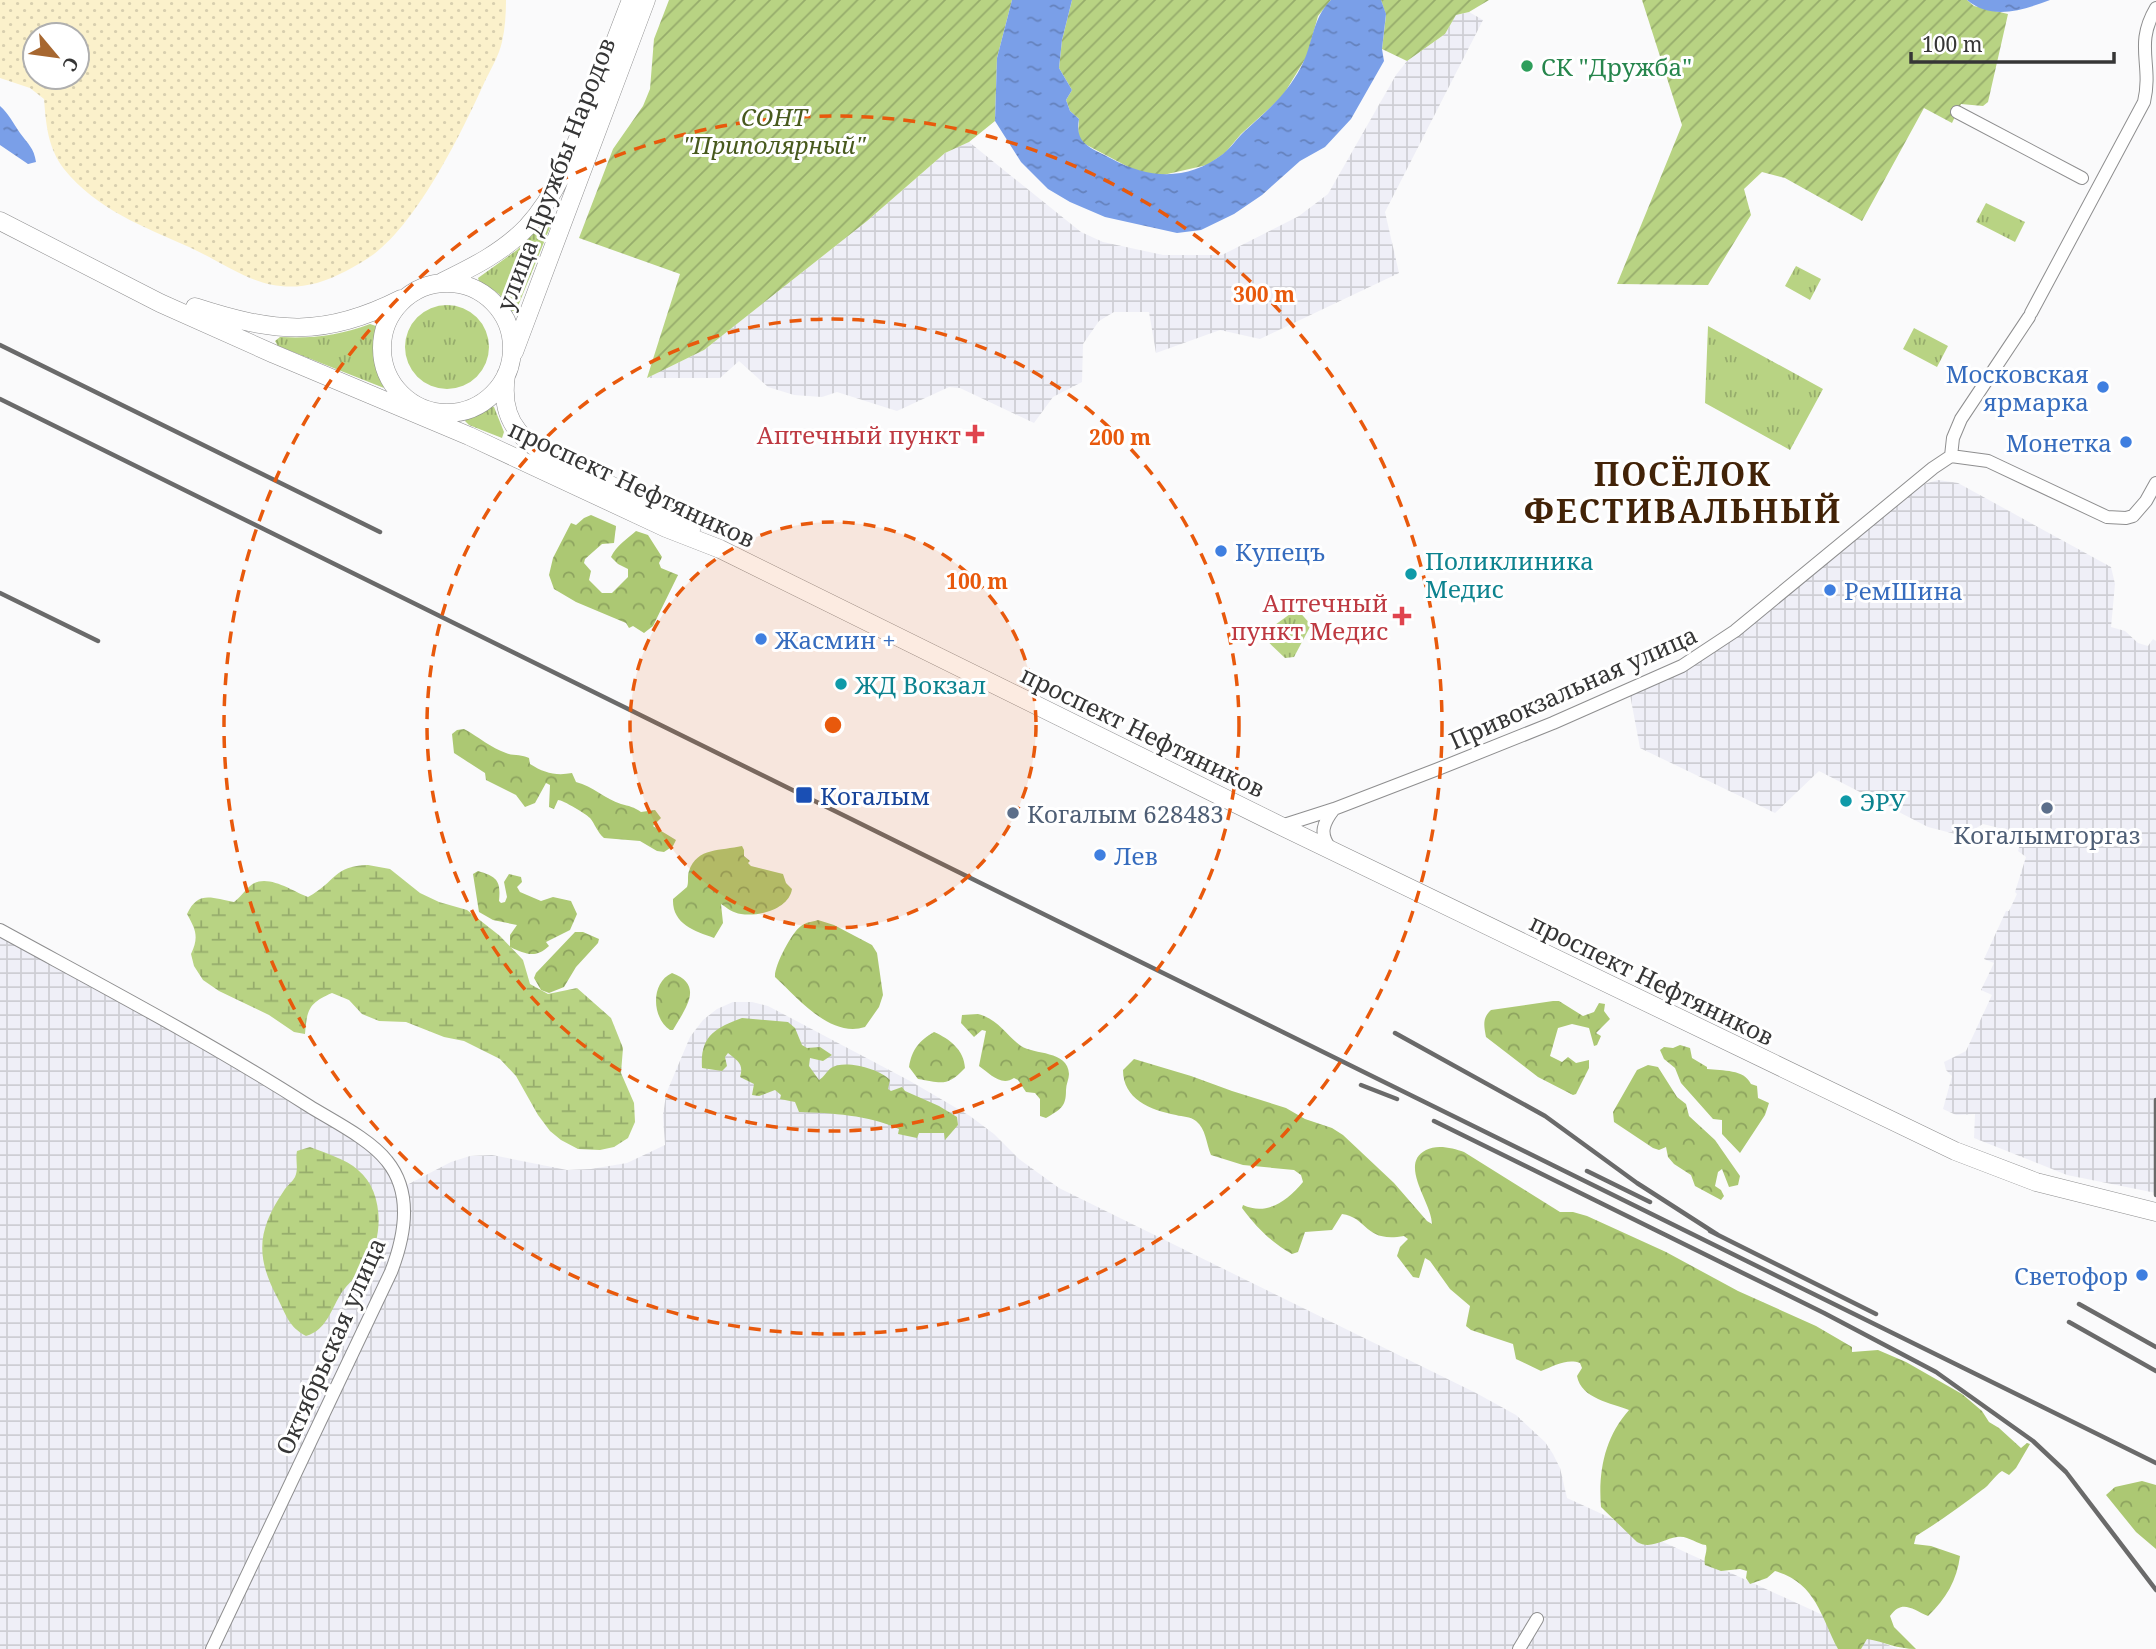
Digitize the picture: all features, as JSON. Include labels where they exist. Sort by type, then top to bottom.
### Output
[{"type":"main road","name":"улица Дружбы Народов","points":[[439,283],[488,258],[506,245],[527,227],[540,210],[573,153],[631,0]]},
{"type":"main road","name":"улица Дружбы Народов","points":[[508,369],[646,0]]},
{"type":"main road","name":"проспект Нефтяников","points":[[0,221],[103,275],[274,354],[469,436],[666,528],[720,550],[1281,826],[1955,1151],[2036,1182],[2156,1212]]},
{"type":"main road","points":[[103,275],[236,320],[279,328],[320,327],[342,323],[374,312],[423,287],[439,283],[472,288],[498,309],[507,323],[511,340],[504,388],[509,415],[526,439],[551,456],[664,512],[720,550]]},
{"type":"main road","points":[[408,296],[387,322],[382,339],[382,356],[387,372],[395,387],[407,399],[469,436]]},
{"type":"main road","points":[[368,394],[447,412],[471,408],[492,394],[508,369]]},
{"type":"street","points":[[2156,8],[2144,34],[2148,82],[2144,102],[2030,315],[1961,419],[1951,456],[1988,461],[2114,518],[2133,516],[2156,483]]},
{"type":"street","points":[[1957,113],[2099,187]]},
{"type":"street","name":"Привокзальная улица","points":[[1281,826],[1334,809],[1540,729],[1682,666],[1735,631],[1951,456]]},
{"type":"street","points":[[1332,850],[1322,833],[1325,822],[1334,809]]},
{"type":"street","name":"Октябрьская улица","points":[[0,930],[221,1051],[327,1117],[377,1150],[387,1161],[401,1188],[403,1231],[395,1262],[212,1649]]},
{"type":"street","points":[[1519,1649],[1537,1619]]},
{"type":"shaded area","points":[[1469,12],[1483,20],[1385,212],[1399,273],[1260,339],[1220,330],[1156,353],[1149,312],[1114,312],[1099,321],[1083,344],[1082,382],[1053,397],[1034,423],[960,388],[949,387],[897,411],[837,392],[822,397],[794,395],[768,387],[739,361],[720,378],[647,378],[704,350],[867,221],[945,153],[969,142],[1081,232],[1103,242],[1163,255],[1222,255],[1299,216],[1328,194],[1396,75],[1407,61],[1445,34],[1456,15]]},
{"type":"shaded area","points":[[1938,480],[1958,483],[2111,567],[2115,584],[2111,627],[2125,631],[2138,643],[2148,646],[2153,639],[2156,641],[2156,1193],[2067,1175],[1974,1138],[1975,1114],[1956,1115],[1943,1109],[1952,1076],[1946,1070],[1944,1062],[1966,1051],[1992,995],[1981,990],[1994,963],[1984,959],[2006,911],[2009,911],[2017,894],[2015,892],[2026,857],[2018,851],[2023,834],[1983,824],[1963,836],[1928,827],[1819,771],[1775,813],[1640,748],[1629,689],[1682,666],[1909,488]]},
{"type":"shaded area","points":[[0,930],[377,1150],[401,1188],[451,1162],[470,1156],[492,1155],[567,1170],[591,1169],[627,1163],[665,1145],[663,1116],[666,1094],[690,1037],[703,1020],[717,1009],[733,1002],[752,1002],[768,1006],[970,1116],[994,1134],[1019,1159],[1059,1188],[1516,1415],[1545,1442],[1553,1454],[1560,1468],[1567,1498],[1897,1649],[0,1649]]},
{"type":"green space","name":"СОНТ \"Приполярный\"","points":[[669,0],[1012,0],[997,58],[995,121],[969,142],[945,153],[867,221],[704,350],[647,378],[680,274],[579,238],[613,149],[643,106],[650,89],[654,39]]},
{"type":"green space","points":[[1072,0],[1331,0],[1318,16],[1307,56],[1282,97],[1241,134],[1225,153],[1207,165],[1163,175],[1134,170],[1081,142],[1078,135],[1079,119],[1070,111],[1066,100],[1072,90],[1059,68],[1062,40]]},
{"type":"green space","points":[[1381,0],[1489,0],[1469,12],[1456,15],[1445,34],[1407,61],[1382,49],[1386,15]]},
{"type":"green space","points":[[1642,0],[1967,0],[1974,6],[2008,14],[1988,102],[1983,106],[1961,104],[1952,123],[1924,108],[1862,221],[1785,178],[1762,172],[1744,189],[1751,215],[1708,285],[1617,284],[1682,125]]},
{"type":"green space","points":[[1986,203],[2025,222],[2015,242],[1976,222]]},
{"type":"green space","points":[[547,220],[551,220],[551,225],[516,311],[512,311],[499,294],[478,278],[517,250]]},
{"type":"green space","points":[[1796,266],[1821,279],[1810,300],[1785,286]]},
{"type":"green space","points":[[447,305],[470,312],[482,324],[489,347],[482,370],[470,382],[447,389],[424,382],[412,370],[405,347],[412,324],[424,312]]},
{"type":"green space","points":[[370,324],[376,326],[373,356],[384,388],[278,346],[275,341],[280,337],[315,337]]},
{"type":"green space","points":[[1708,326],[1823,389],[1790,450],[1705,403]]},
{"type":"green space","points":[[1914,328],[1948,346],[1937,367],[1903,349]]},
{"type":"green space","points":[[490,406],[494,407],[504,432],[502,438],[465,421]]},
{"type":"green space","points":[[591,515],[616,526],[614,543],[602,544],[584,563],[591,571],[589,580],[602,593],[612,593],[628,577],[628,569],[611,557],[636,531],[648,535],[662,557],[659,563],[661,568],[678,575],[653,626],[644,633],[554,589],[549,575],[553,558],[571,523],[576,525]]},
{"type":"green space","points":[[1297,609],[1311,625],[1294,657],[1285,658],[1261,635]]},
{"type":"green space","points":[[464,729],[501,751],[529,758],[530,764],[540,770],[555,774],[572,773],[576,782],[615,802],[641,812],[655,810],[661,818],[653,826],[676,840],[673,846],[664,852],[640,841],[604,838],[590,818],[565,802],[558,800],[554,809],[549,807],[550,785],[546,783],[535,803],[525,807],[516,795],[486,780],[485,773],[454,753],[452,734]]},
{"type":"green space","points":[[742,846],[744,856],[751,866],[783,874],[792,889],[790,896],[772,910],[748,915],[730,910],[721,904],[723,923],[714,938],[686,925],[676,915],[673,899],[687,887],[688,873],[693,863],[711,851]]},
{"type":"green space","points":[[368,865],[390,869],[420,893],[467,910],[500,936],[523,960],[530,984],[548,994],[577,988],[611,1018],[623,1048],[621,1073],[634,1103],[635,1122],[628,1138],[614,1147],[600,1150],[578,1149],[561,1140],[550,1131],[516,1076],[500,1059],[464,1041],[444,1037],[406,1022],[379,1021],[362,1014],[349,1000],[332,993],[318,1000],[311,1008],[305,1034],[294,1032],[269,1015],[219,991],[203,980],[194,966],[191,954],[195,934],[187,914],[196,901],[212,898],[234,902],[250,886],[264,881],[279,884],[308,897],[348,868]]},
{"type":"green space","points":[[478,871],[496,880],[501,903],[505,902],[507,897],[504,882],[509,874],[521,877],[522,882],[517,887],[520,892],[541,901],[553,897],[571,901],[577,914],[570,930],[546,942],[549,946],[539,953],[526,953],[510,947],[510,935],[517,925],[493,920],[479,912],[473,874]]},
{"type":"green space","points":[[818,920],[834,925],[872,945],[877,953],[883,995],[879,1007],[865,1027],[852,1029],[827,1022],[804,1005],[775,977],[780,958],[797,929]]},
{"type":"green space","points":[[575,932],[583,932],[599,939],[598,943],[576,967],[564,987],[549,993],[541,990],[534,978],[536,973]]},
{"type":"green space","points":[[672,973],[688,984],[690,991],[687,1006],[673,1030],[670,1030],[660,1017],[656,1001],[660,984]]},
{"type":"green space","points":[[1559,1001],[1583,1016],[1594,1012],[1599,1003],[1605,1004],[1604,1011],[1610,1019],[1596,1033],[1601,1036],[1594,1046],[1589,1028],[1572,1024],[1558,1028],[1550,1056],[1562,1062],[1568,1057],[1576,1063],[1589,1060],[1589,1068],[1573,1095],[1538,1077],[1486,1037],[1485,1019],[1491,1010]]},
{"type":"green space","points":[[978,1014],[996,1023],[1021,1046],[1050,1054],[1063,1061],[1069,1076],[1064,1104],[1059,1110],[1046,1118],[1040,1116],[1040,1099],[1035,1093],[1026,1092],[1014,1078],[1000,1080],[979,1066],[986,1031],[982,1030],[974,1037],[961,1023],[962,1015]]},
{"type":"green space","points":[[742,1018],[788,1022],[795,1028],[802,1045],[807,1048],[820,1047],[832,1055],[823,1061],[810,1058],[809,1066],[819,1080],[837,1065],[870,1069],[890,1080],[888,1089],[891,1091],[902,1087],[957,1117],[958,1125],[945,1140],[944,1133],[919,1133],[917,1138],[898,1134],[899,1129],[887,1124],[862,1118],[799,1112],[795,1102],[780,1099],[781,1095],[775,1090],[759,1096],[752,1095],[754,1084],[740,1077],[741,1066],[728,1053],[725,1057],[727,1066],[722,1071],[702,1068],[704,1048],[711,1035]]},
{"type":"green space","points":[[934,1032],[955,1046],[964,1062],[965,1068],[949,1081],[918,1079],[909,1067],[917,1046]]},
{"type":"green space","points":[[1680,1045],[1690,1048],[1692,1058],[1707,1069],[1732,1072],[1748,1079],[1751,1084],[1757,1086],[1758,1098],[1769,1103],[1765,1115],[1740,1153],[1722,1134],[1722,1120],[1713,1119],[1681,1083],[1675,1068],[1664,1059],[1660,1050]]},
{"type":"green space","points":[[1134,1059],[1286,1108],[1305,1119],[1332,1128],[1394,1183],[1432,1224],[1416,1174],[1418,1156],[1435,1147],[1464,1152],[1560,1212],[1587,1216],[1666,1252],[1738,1291],[1816,1326],[1852,1347],[1852,1352],[1878,1350],[1906,1362],[1962,1394],[1982,1411],[1989,1422],[2021,1448],[2027,1443],[2030,1444],[2009,1475],[2002,1471],[1985,1488],[1916,1536],[1914,1544],[1931,1546],[1960,1556],[1950,1589],[1928,1616],[1912,1608],[1903,1607],[1890,1616],[1894,1627],[1916,1649],[1867,1639],[1861,1649],[1838,1649],[1815,1602],[1800,1583],[1789,1576],[1775,1571],[1767,1578],[1750,1584],[1746,1578],[1747,1571],[1721,1571],[1705,1565],[1706,1545],[1688,1538],[1677,1537],[1647,1545],[1637,1542],[1601,1507],[1605,1455],[1614,1431],[1629,1410],[1598,1399],[1584,1390],[1577,1376],[1582,1368],[1580,1363],[1565,1362],[1541,1371],[1516,1359],[1513,1344],[1471,1330],[1466,1326],[1470,1306],[1450,1289],[1430,1261],[1425,1258],[1419,1278],[1413,1277],[1397,1256],[1400,1247],[1408,1239],[1404,1236],[1381,1236],[1351,1216],[1342,1214],[1332,1230],[1305,1232],[1298,1252],[1292,1254],[1277,1245],[1253,1222],[1242,1208],[1243,1205],[1260,1209],[1276,1205],[1303,1182],[1301,1175],[1294,1170],[1243,1165],[1211,1155],[1204,1132],[1196,1121],[1157,1110],[1133,1096],[1124,1080],[1123,1070]]},
{"type":"green space","points":[[1648,1065],[1658,1067],[1677,1097],[1686,1104],[1689,1116],[1715,1140],[1740,1176],[1738,1185],[1729,1187],[1722,1169],[1718,1172],[1715,1186],[1724,1196],[1721,1200],[1695,1186],[1691,1175],[1668,1157],[1666,1147],[1659,1150],[1653,1148],[1614,1122],[1613,1112],[1637,1070]]},
{"type":"green space","points":[[310,1147],[348,1163],[367,1179],[377,1202],[378,1228],[372,1253],[366,1264],[342,1292],[324,1324],[306,1336],[289,1320],[271,1284],[265,1269],[262,1243],[269,1217],[295,1177],[297,1151]]},
{"type":"green space","points":[[2142,1481],[2156,1485],[2156,1549],[2136,1532],[2106,1495],[2115,1487]]},
{"type":"sand","points":[[0,0],[506,0],[504,32],[497,57],[452,149],[423,198],[391,239],[374,254],[361,263],[317,283],[281,286],[250,278],[122,216],[91,195],[64,169],[54,153],[49,136],[44,99],[34,91],[91,91],[91,21],[21,21],[21,85],[0,78]]},
{"type":"water","points":[[1012,0],[1072,0],[1062,40],[1059,68],[1072,90],[1066,100],[1070,111],[1079,119],[1079,135],[1086,145],[1098,152],[1126,166],[1154,173],[1182,173],[1196,169],[1210,163],[1229,149],[1289,86],[1305,59],[1316,23],[1331,0],[1381,0],[1386,14],[1382,49],[1384,61],[1351,119],[1325,147],[1300,161],[1262,195],[1234,214],[1201,230],[1177,233],[1105,217],[1070,202],[1048,189],[1021,162],[995,121],[997,58]]},
{"type":"water","points":[[1967,0],[2050,0],[2018,10],[1997,12]]},
{"type":"water","points":[[0,106],[30,146],[36,162],[28,164],[0,145]]},
{"type":"railway","points":[[0,345],[380,532]]},
{"type":"railway","points":[[0,399],[2156,1463]]},
{"type":"railway","points":[[0,593],[98,641]]},
{"type":"railway","points":[[1395,1033],[1545,1116],[1637,1183],[1718,1235]]},
{"type":"railway","points":[[1361,1085],[1397,1099]]},
{"type":"railway","points":[[2156,1100],[2156,1195]]},
{"type":"railway","points":[[1434,1121],[1824,1313],[1936,1372],[2033,1441],[2066,1472],[2156,1590]]},
{"type":"railway","points":[[1587,1171],[1650,1202]]},
{"type":"railway","points":[[1710,1231],[1876,1314]]},
{"type":"railway","points":[[2079,1304],[2156,1347]]},
{"type":"railway","points":[[2069,1322],[2156,1371]]},
{"type":"place","name":"СК \"Дружба\"","points":[[1527,66]]},
{"type":"place","name":"Московская ярмарка","points":[[2103,387]]},
{"type":"place","name":"Аптечный пункт","points":[[975,434]]},
{"type":"place","name":"Монетка","points":[[2126,442]]},
{"type":"place","name":"Купецъ","points":[[1221,551]]},
{"type":"place","name":"Поликлиника Медис","points":[[1411,574]]},
{"type":"place","name":"РемШина","points":[[1830,590]]},
{"type":"place","name":"Аптечный пункт Медис","points":[[1402,616]]},
{"type":"place","name":"Жасмин +","points":[[761,639]]},
{"type":"place","name":"ЖД Вокзал","points":[[841,684]]},
{"type":"place","name":"Когалым","points":[[804,795]]},
{"type":"place","name":"ЭРУ","points":[[1846,801]]},
{"type":"place","name":"Когалымгоргаз","points":[[2047,808]]},
{"type":"place","name":"Когалым 628483","points":[[1013,813]]},
{"type":"place","name":"Лев","points":[[1100,855]]},
{"type":"place","name":"Светофор","points":[[2142,1275]]},
{"type":"district","name":"ПОСЁЛОК ФЕСТИВАЛЬНЫЙ","points":[[1683,492]]}]
